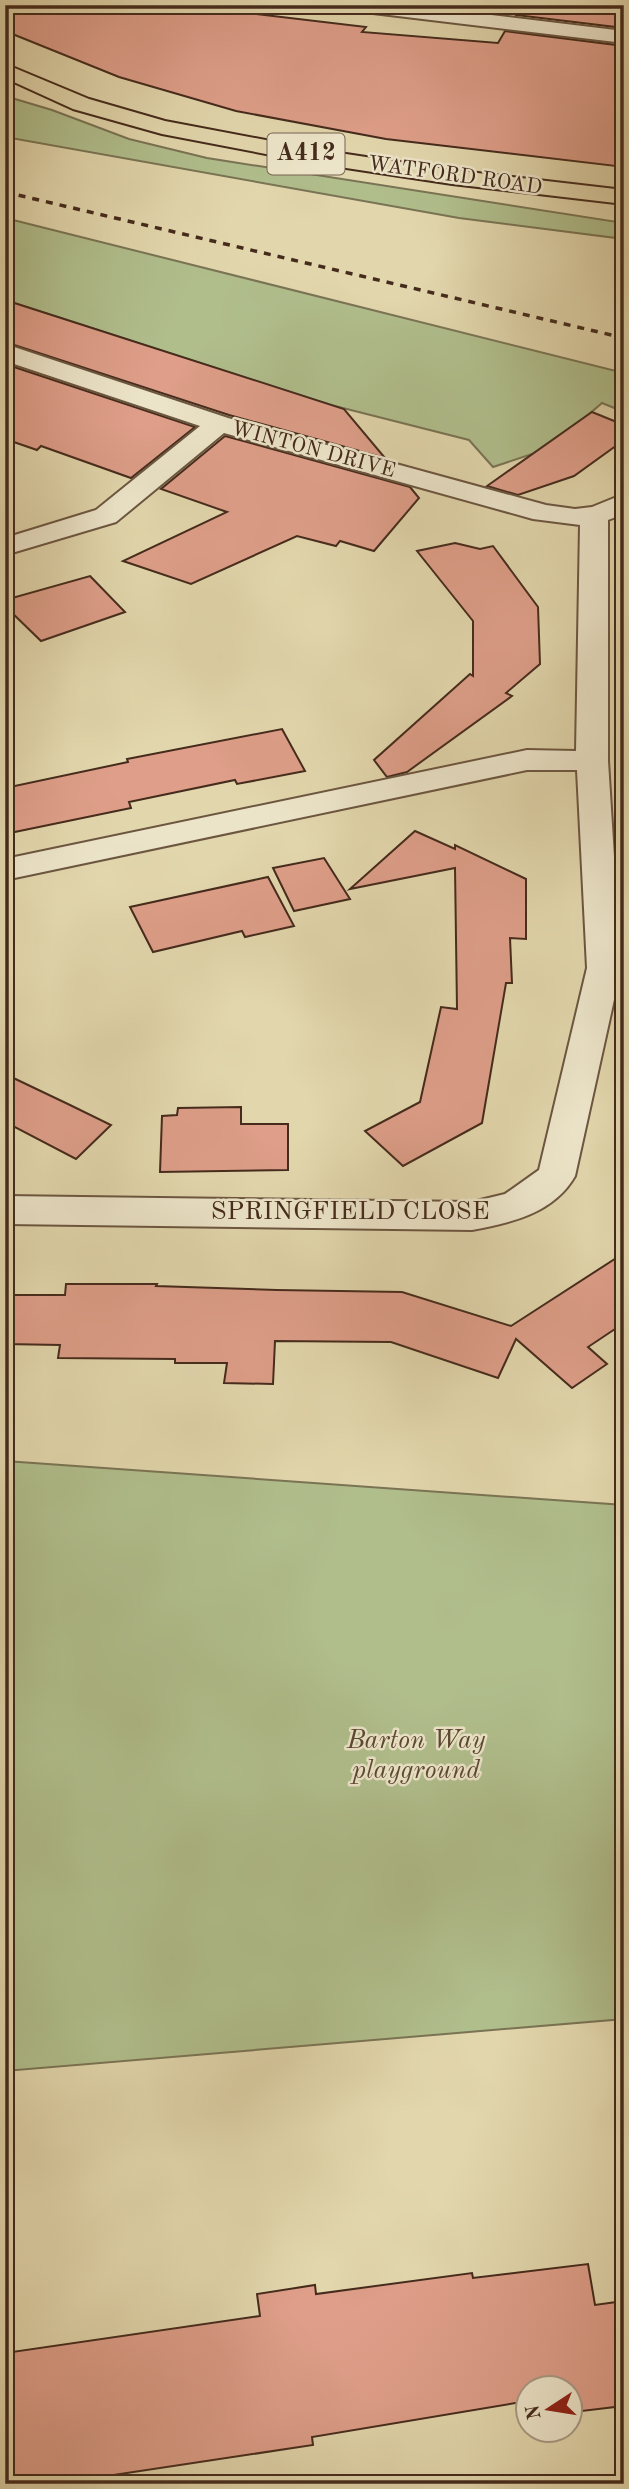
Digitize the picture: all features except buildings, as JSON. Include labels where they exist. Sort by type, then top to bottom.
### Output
[{"type":"main road","name":"WATFORD ROAD","points":[[5,70],[80,104],[163,127],[313,156],[452,177],[624,197]]},
{"type":"street","points":[[356,5],[624,37]]},
{"type":"street","name":"WINTON DRIVE","points":[[5,352],[219,424],[543,513],[566,518],[594,517],[612,511],[624,502]]},
{"type":"street","points":[[5,547],[106,516],[219,424]]},
{"type":"street","name":"SPRINGFIELD CLOSE","points":[[5,1210],[472,1216],[510,1210],[538,1195],[556,1176],[564,1151],[604,968],[592,761],[594,517]]},
{"type":"street","points":[[5,870],[527,760],[592,761]]},
{"type":"green space","points":[[5,96],[52,110],[129,139],[207,158],[624,223],[624,239],[459,218],[5,137]]},
{"type":"green space","points":[[5,218],[624,373],[624,412],[602,403],[550,448],[493,467],[469,440],[331,405],[5,300]]},
{"type":"green space","name":"Barton Way playground","points":[[5,1461],[624,1505],[624,2019],[5,2071]]},
{"type":"railway","points":[[5,192],[624,338]]}]
